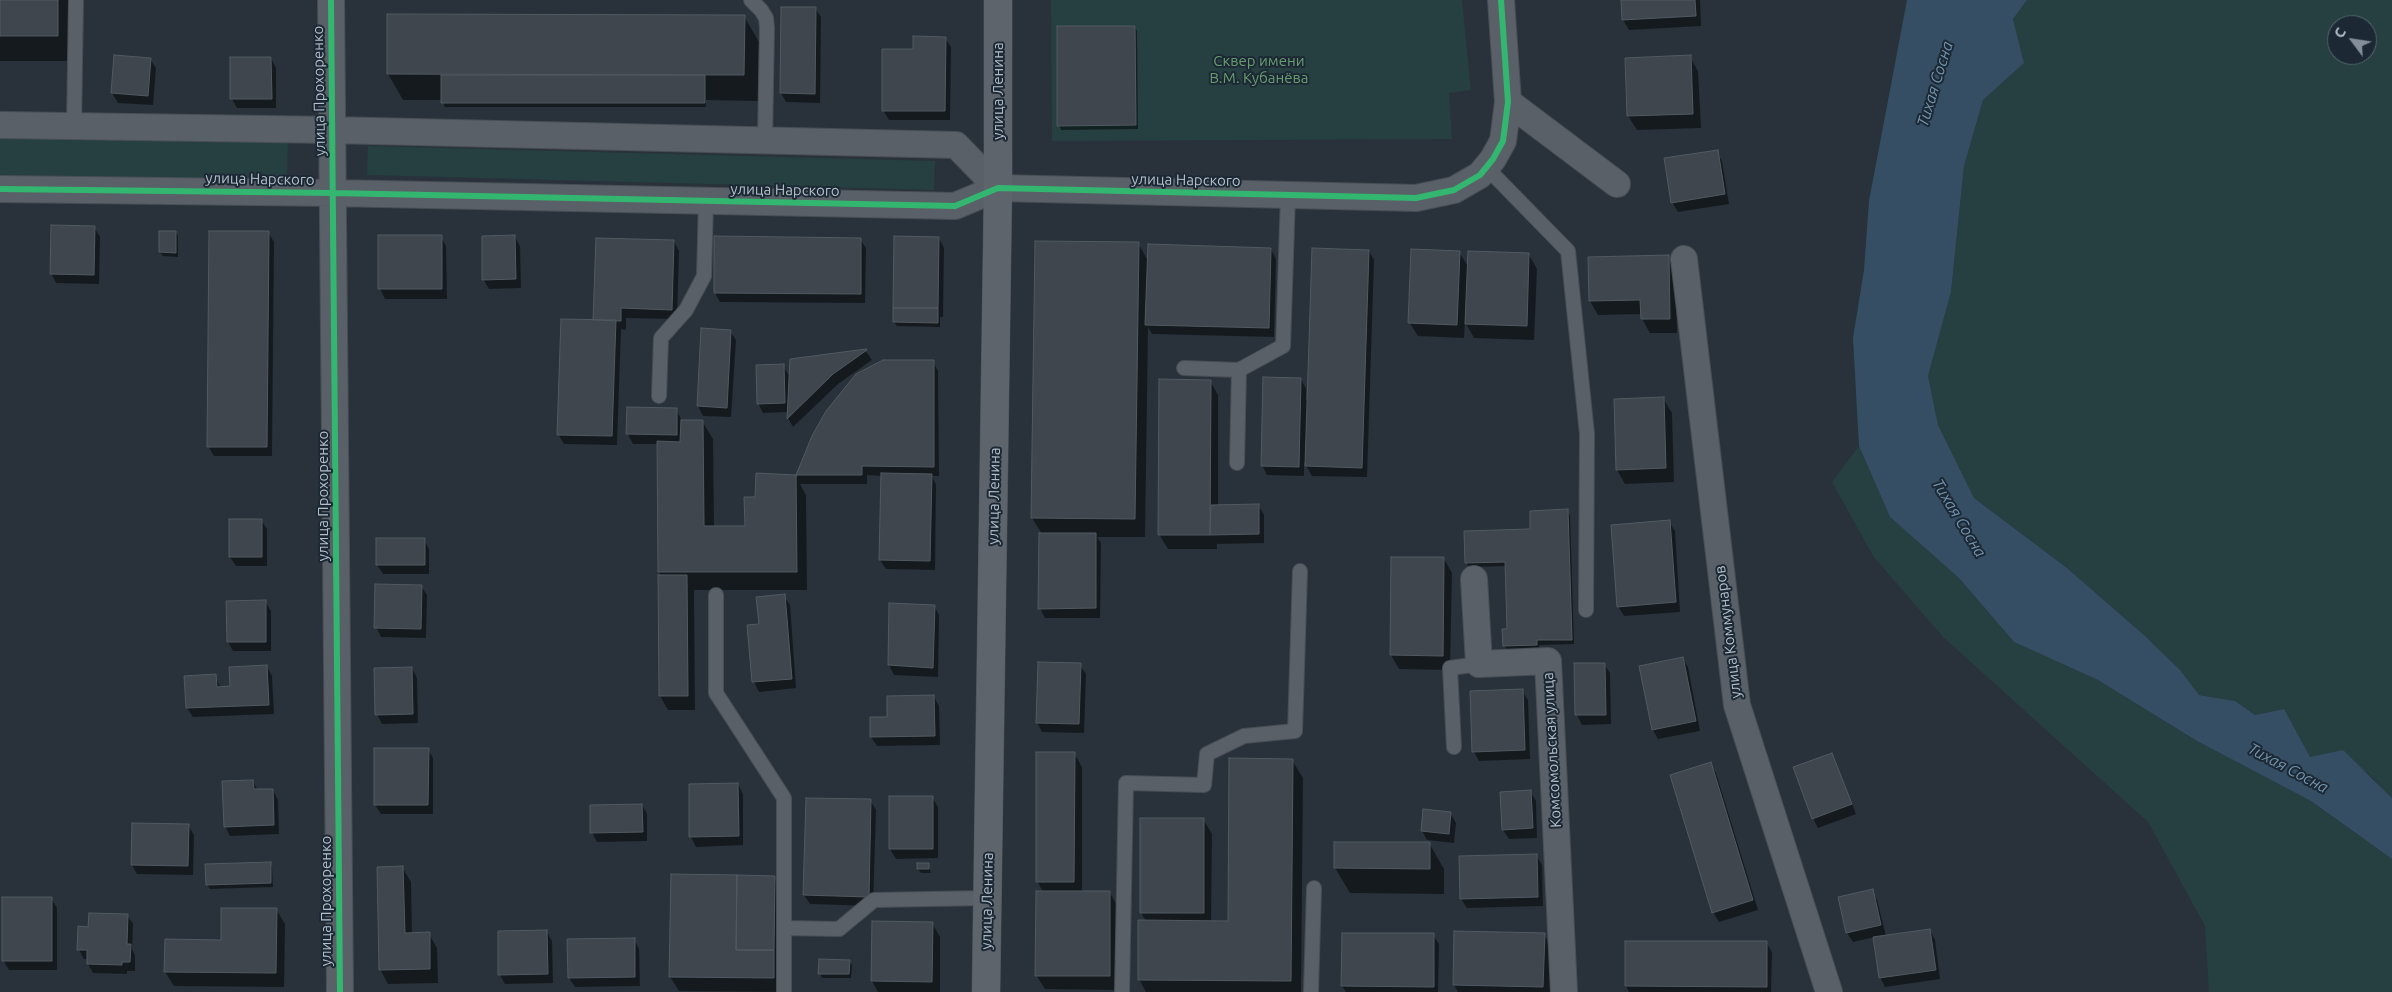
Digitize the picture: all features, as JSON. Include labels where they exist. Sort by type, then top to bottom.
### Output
[{"type":"main road","name":"улица Ленина","points":[[986,992],[998,188],[998,0]]},
{"type":"street","name":"улица Прохоренко","points":[[331,0],[340,992]]},
{"type":"street","points":[[1500,0],[1508,102],[1617,184]]},
{"type":"street","name":"улица Нарского","points":[[0,189],[333,192],[955,206],[998,188],[1416,198],[1454,190],[1480,175],[1502,141],[1508,102]]},
{"type":"street","points":[[0,125],[332,130],[956,145],[998,188]]},
{"type":"street","name":"улица Коммунаров","points":[[1684,259],[1737,705],[1829,992]]},
{"type":"street","points":[[1474,579],[1479,664]]},
{"type":"street","name":"Комсомольская улица","points":[[1479,664],[1548,661],[1564,992]]},
{"type":"lane","points":[[74,126],[76,0]]},
{"type":"lane","points":[[750,0],[761,10],[766,18],[768,28],[765,140]]},
{"type":"lane","points":[[1486,167],[1568,251],[1587,434],[1586,610]]},
{"type":"lane","points":[[1184,368],[1239,370],[1284,346],[1288,195]]},
{"type":"lane","points":[[659,396],[661,338],[686,310],[704,276],[706,200]]},
{"type":"lane","points":[[1237,463],[1239,370]]},
{"type":"lane","points":[[1122,992],[1126,783],[1204,785],[1207,754],[1244,736],[1295,731],[1300,571]]},
{"type":"lane","points":[[716,594],[716,694],[784,798],[784,992]]},
{"type":"lane","points":[[1454,746],[1450,668],[1479,664]]},
{"type":"lane","points":[[1310,992],[1314,888]]},
{"type":"lane","points":[[784,928],[839,929],[874,900],[987,898]]},
{"type":"green space","name":"Сквер имени В.М. Кубанёва","points":[[1051,0],[1462,0],[1471,90],[1449,93],[1452,139],[1052,141]]},
{"type":"green space","points":[[2027,0],[2392,0],[2392,798],[2367,772],[2310,758],[2283,709],[2255,715],[2234,701],[2199,695],[2180,670],[2145,636],[2067,568],[1974,498],[1938,425],[1928,376],[1951,292],[1964,166],[1983,100],[2024,63],[2013,19]]},
{"type":"green space","points":[[0,137],[288,139],[287,182],[0,179]]},
{"type":"green space","points":[[368,146],[935,161],[934,190],[367,175]]},
{"type":"green space","points":[[1859,446],[1890,517],[1959,578],[2014,642],[2098,680],[2197,741],[2311,801],[2392,859],[2392,992],[2209,992],[2205,926],[2148,822],[1943,637],[1873,556],[1832,482]]},
{"type":"water","name":"Тихая Сосна","points":[[1907,0],[2027,0],[2013,19],[2024,63],[1983,100],[1964,166],[1951,292],[1928,376],[1938,425],[1974,498],[2067,568],[2145,636],[2180,670],[2199,695],[2235,701],[2255,715],[2284,709],[2310,757],[2343,750],[2392,798],[2392,859],[2311,801],[2197,741],[2098,680],[2014,642],[1959,578],[1890,517],[1859,446],[1853,338],[1864,270],[1869,201]]},
{"type":"building","points":[[0,0],[58,0],[58,36],[0,36]]},
{"type":"building","points":[[1621,0],[1695,0],[1696,16],[1622,20]]},
{"type":"building","points":[[781,7],[816,7],[815,94],[780,93]]},
{"type":"building","points":[[387,14],[745,15],[744,75],[387,74]]},
{"type":"building","points":[[1057,26],[1135,26],[1136,125],[1057,126]]},
{"type":"building","points":[[913,36],[946,37],[945,111],[882,111],[882,49],[913,49]]},
{"type":"building","points":[[114,55],[151,58],[148,96],[111,93]]},
{"type":"building","points":[[1691,55],[1693,114],[1627,116],[1625,58]]},
{"type":"building","points":[[230,57],[271,57],[272,99],[230,99]]},
{"type":"building","points":[[441,75],[705,75],[705,103],[441,103]]},
{"type":"building","points":[[1718,150],[1725,194],[1671,203],[1664,158]]},
{"type":"building","points":[[51,225],[95,226],[94,275],[50,274]]},
{"type":"building","points":[[159,231],[176,231],[176,253],[159,252]]},
{"type":"building","points":[[209,231],[269,231],[267,447],[207,447]]},
{"type":"building","points":[[378,235],[442,235],[442,289],[378,289]]},
{"type":"building","points":[[515,235],[516,279],[482,280],[482,236]]},
{"type":"building","points":[[714,236],[861,238],[861,294],[714,293]]},
{"type":"building","points":[[894,236],[939,237],[938,308],[893,308]]},
{"type":"building","points":[[596,238],[674,240],[672,310],[621,308],[621,321],[593,320]]},
{"type":"building","points":[[1035,241],[1139,242],[1135,519],[1031,518]]},
{"type":"building","points":[[1148,244],[1271,248],[1269,328],[1145,325]]},
{"type":"building","points":[[1312,248],[1369,250],[1362,468],[1305,466]]},
{"type":"building","points":[[1411,249],[1460,251],[1457,325],[1408,323]]},
{"type":"building","points":[[1468,251],[1529,253],[1527,326],[1465,324]]},
{"type":"building","points":[[1669,255],[1670,319],[1641,319],[1640,300],[1589,301],[1588,257]]},
{"type":"building","points":[[893,308],[938,308],[938,323],[893,322]]},
{"type":"building","points":[[561,319],[616,320],[612,436],[557,435]]},
{"type":"building","points":[[701,328],[731,330],[727,408],[697,406]]},
{"type":"building","points":[[866,349],[833,374],[787,419],[790,359]]},
{"type":"building","points":[[883,360],[934,360],[934,467],[862,466],[862,475],[796,475],[812,436],[826,411],[856,374]]},
{"type":"building","points":[[784,364],[785,403],[757,404],[756,365]]},
{"type":"building","points":[[1263,377],[1301,378],[1299,467],[1261,466]]},
{"type":"building","points":[[1159,379],[1211,380],[1210,535],[1158,535]]},
{"type":"building","points":[[1664,397],[1666,468],[1616,470],[1614,399]]},
{"type":"building","points":[[627,407],[677,408],[677,435],[626,434]]},
{"type":"building","points":[[681,420],[703,420],[704,526],[745,526],[744,497],[755,497],[756,473],[796,475],[797,572],[658,572],[657,441],[680,442]]},
{"type":"building","points":[[881,473],[932,474],[930,561],[879,560]]},
{"type":"building","points":[[1259,504],[1259,534],[1210,535],[1211,505]]},
{"type":"building","points":[[1568,509],[1572,640],[1537,640],[1537,645],[1503,646],[1502,629],[1507,629],[1505,562],[1465,563],[1464,531],[1530,529],[1530,511]]},
{"type":"building","points":[[229,519],[262,519],[262,557],[229,557]]},
{"type":"building","points":[[1670,520],[1676,602],[1617,607],[1611,525]]},
{"type":"building","points":[[1039,533],[1096,533],[1096,608],[1038,609]]},
{"type":"building","points":[[376,538],[425,538],[425,565],[376,565]]},
{"type":"building","points":[[1391,557],[1444,557],[1443,656],[1390,655]]},
{"type":"building","points":[[658,575],[687,575],[688,696],[659,696]]},
{"type":"building","points":[[375,584],[422,585],[421,629],[374,628]]},
{"type":"building","points":[[785,594],[792,679],[752,682],[747,625],[759,624],[756,597]]},
{"type":"building","points":[[266,600],[266,642],[227,642],[226,601]]},
{"type":"building","points":[[889,603],[935,605],[933,668],[888,665]]},
{"type":"building","points":[[1683,657],[1696,721],[1652,730],[1639,666]]},
{"type":"building","points":[[1038,662],[1081,663],[1079,724],[1036,723]]},
{"type":"building","points":[[1574,663],[1605,663],[1606,715],[1575,715]]},
{"type":"building","points":[[267,665],[269,705],[186,708],[184,676],[216,674],[217,687],[230,686],[229,667]]},
{"type":"building","points":[[412,667],[413,714],[375,715],[374,668]]},
{"type":"building","points":[[1523,689],[1525,750],[1472,752],[1470,691]]},
{"type":"building","points":[[934,695],[935,736],[870,737],[870,717],[887,717],[887,696]]},
{"type":"building","points":[[374,748],[429,748],[428,805],[374,805]]},
{"type":"building","points":[[1036,752],[1075,752],[1074,882],[1036,882]]},
{"type":"building","points":[[1832,753],[1852,804],[1812,819],[1793,767]]},
{"type":"building","points":[[1229,758],[1293,759],[1291,981],[1138,980],[1138,920],[1228,921]]},
{"type":"building","points":[[1711,762],[1753,900],[1712,913],[1670,775]]},
{"type":"building","points":[[253,780],[254,789],[273,789],[274,825],[224,827],[222,781]]},
{"type":"building","points":[[738,783],[739,836],[689,837],[689,784]]},
{"type":"building","points":[[1531,790],[1533,828],[1502,830],[1500,792]]},
{"type":"building","points":[[889,796],[933,796],[933,849],[889,849]]},
{"type":"building","points":[[806,798],[871,799],[869,897],[803,895]]},
{"type":"building","points":[[642,804],[643,832],[590,833],[590,805]]},
{"type":"building","points":[[1423,809],[1451,812],[1449,834],[1421,831]]},
{"type":"building","points":[[1140,818],[1204,818],[1204,913],[1140,913]]},
{"type":"building","points":[[132,823],[189,824],[188,866],[131,865]]},
{"type":"building","points":[[1334,842],[1430,842],[1430,869],[1334,868]]},
{"type":"building","points":[[1537,854],[1538,897],[1460,899],[1459,856]]},
{"type":"building","points":[[271,862],[271,883],[206,885],[205,864]]},
{"type":"building","points":[[917,863],[929,863],[929,869],[917,869]]},
{"type":"building","points":[[403,866],[405,933],[430,932],[430,969],[379,970],[377,867]]},
{"type":"building","points":[[671,874],[737,875],[736,950],[774,950],[774,978],[669,977]]},
{"type":"building","points":[[737,875],[775,876],[774,950],[736,950]]},
{"type":"building","points":[[1873,889],[1881,925],[1846,933],[1838,897]]},
{"type":"building","points":[[1036,891],[1110,891],[1110,976],[1035,976]]},
{"type":"building","points":[[2,897],[52,897],[52,961],[2,961]]},
{"type":"building","points":[[221,908],[277,908],[276,973],[164,972],[165,939],[221,940]]},
{"type":"building","points":[[89,913],[128,914],[127,944],[131,944],[130,962],[122,962],[122,965],[87,964],[87,950],[77,950],[78,926],[88,927]]},
{"type":"building","points":[[872,921],[933,922],[932,982],[871,981]]},
{"type":"building","points":[[1930,929],[1936,970],[1879,978],[1873,937]]},
{"type":"building","points":[[547,930],[548,974],[498,975],[498,931]]},
{"type":"building","points":[[1454,931],[1545,933],[1543,987],[1453,985]]},
{"type":"building","points":[[1342,933],[1434,933],[1434,987],[1341,986]]},
{"type":"building","points":[[635,938],[635,977],[568,978],[567,939]]},
{"type":"building","points":[[1625,941],[1767,941],[1767,987],[1625,986]]},
{"type":"building","points":[[819,959],[850,960],[849,974],[818,974]]},
{"type":"cycle path","points":[[331,0],[340,992]]},
{"type":"cycle path","points":[[0,189],[333,193],[955,206],[998,188],[1416,198],[1454,190],[1480,175],[1493,159],[1503,141],[1508,102],[1501,0]]}]
